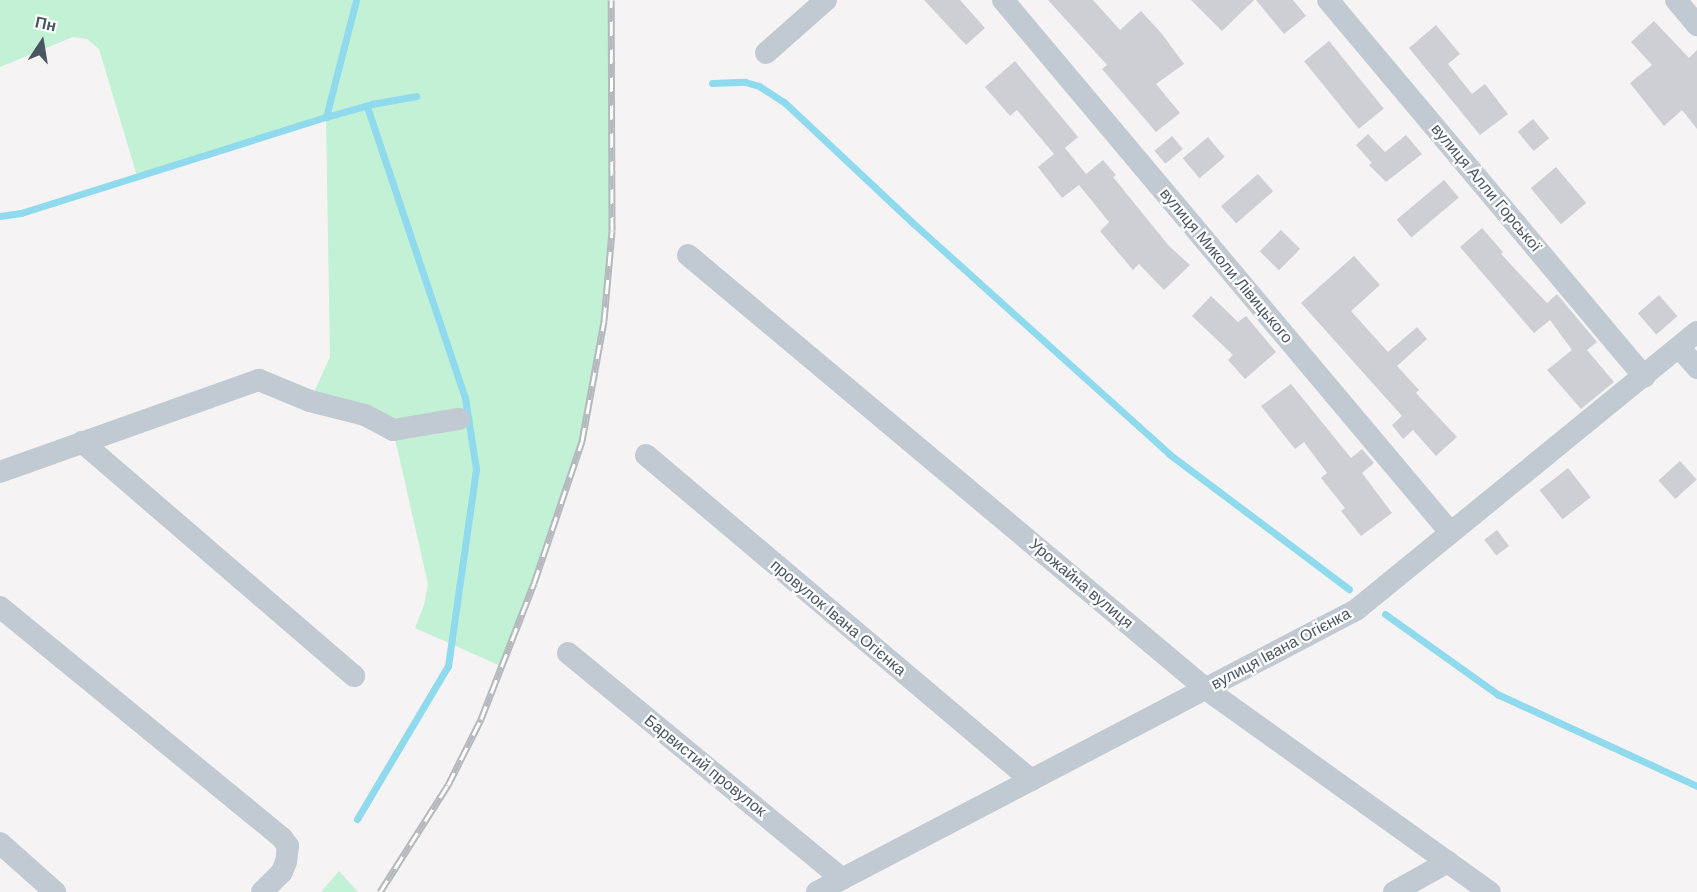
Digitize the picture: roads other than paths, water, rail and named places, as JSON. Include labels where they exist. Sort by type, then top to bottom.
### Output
[{"type":"street","points":[[766,54],[826,0]]},
{"type":"street","name":"вулиця Миколи Лівицького","points":[[1003,0],[1450,532]]},
{"type":"street","name":"вулиця Алли Горської","points":[[1328,0],[1644,376]]},
{"type":"street","points":[[1676,0],[1697,26]]},
{"type":"street","name":"Урожайна вулиця","points":[[688,255],[1206,688],[1490,892]]},
{"type":"street","name":"вулиця Івана Огієнка","points":[[817,892],[1356,610],[1697,332]]},
{"type":"street","points":[[1679,347],[1697,368]]},
{"type":"street","points":[[0,471],[259,380],[310,401],[365,415],[393,430],[459,419]]},
{"type":"street","points":[[82,442],[354,676]]},
{"type":"street","name":"провулок Івана Огієнка","points":[[646,455],[1030,780]]},
{"type":"street","points":[[0,606],[282,838],[288,846],[286,862],[282,872],[262,892]]},
{"type":"street","name":"Барвистий провулок","points":[[568,653],[842,879]]},
{"type":"street","points":[[0,843],[55,892]]},
{"type":"street","points":[[1394,892],[1448,862]]},
{"type":"waterway","points":[[326,117],[356,0]]},
{"type":"waterway","points":[[712,83],[745,82],[759,86],[784,102],[914,224],[1169,454],[1349,589]]},
{"type":"waterway","points":[[0,216],[21,213],[326,117],[372,104],[416,96]]},
{"type":"waterway","points":[[357,819],[448,666],[476,469],[465,398],[367,106]]},
{"type":"waterway","points":[[1385,614],[1497,694],[1697,786]]},
{"type":"railway","points":[[380,892],[448,785],[481,719],[534,583],[582,441],[604,321],[612,231],[611,0]]}]
